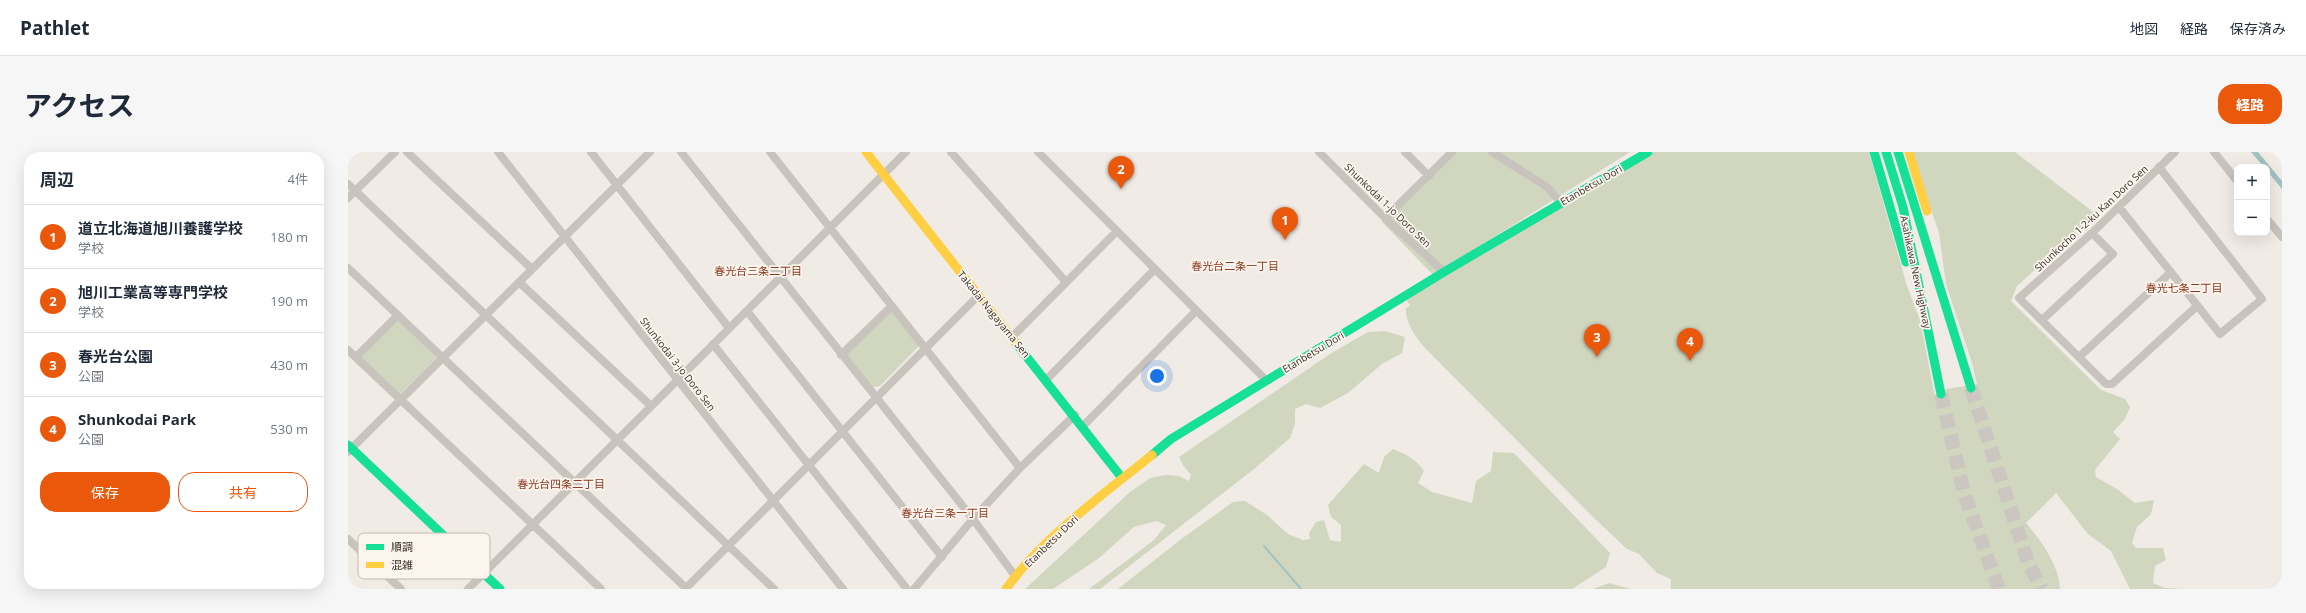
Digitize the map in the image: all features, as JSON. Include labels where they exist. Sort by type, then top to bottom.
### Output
[{"type":"main road","name":"Takadai Nagayama Sen","points":[[866,152],[1013,336],[1122,478]]},
{"type":"main road","name":"Etanbetsu Dori","points":[[1006,589],[1015,576],[1069,522],[1171,439],[1560,202],[1648,152]]},
{"type":"main road","points":[[1874,152],[1900,244],[1922,300]]},
{"type":"main road","name":"Asahikawa New Highway","points":[[1886,152],[1903,207],[1941,394]]},
{"type":"main road","name":"Asahikawa New Highway","points":[[1898,152],[1971,388]]},
{"type":"main road","points":[[1909,152],[1932,228],[1936,273]]},
{"type":"main road","points":[[349,448],[440,533]]},
{"type":"main road","points":[[489,579],[500,589]]},
{"type":"street","points":[[348,198],[395,152]]},
{"type":"street","points":[[408,152],[532,269]]},
{"type":"street","name":"Shunkodai 3-jo Doro Sen","points":[[498,152],[844,589]]},
{"type":"street","points":[[591,152],[729,328]]},
{"type":"street","points":[[349,448],[401,400],[650,152]]},
{"type":"street","points":[[681,152],[840,355],[973,519],[1015,576]]},
{"type":"street","points":[[770,152],[1020,468]]},
{"type":"street","points":[[490,568],[617,439],[906,152]]},
{"type":"street","points":[[950,152],[1066,282]]},
{"type":"street","points":[[1038,152],[1266,380]]},
{"type":"street","name":"Shunkodai 1-jo Doro Sen","points":[[1319,152],[1385,218],[1444,272]]},
{"type":"street","points":[[1405,152],[1429,176]]},
{"type":"street","points":[[1385,218],[1452,152]]},
{"type":"street","points":[[1492,152],[1546,187],[1560,202]]},
{"type":"street","name":"Shunkocho 1-2-ku Kan Doro Sen","points":[[2042,320],[2020,298],[2120,207],[2175,152]]},
{"type":"street","points":[[2214,152],[2234,177]]},
{"type":"street","points":[[2120,207],[2220,334],[2262,299],[2159,168]]},
{"type":"street","points":[[348,184],[774,589]]},
{"type":"street","points":[[2270,223],[2282,237]]},
{"type":"street","points":[[1013,336],[1117,231]]},
{"type":"street","points":[[2092,232],[2113,254],[2042,320],[2106,384],[2112,384],[2197,306]]},
{"type":"street","points":[[348,268],[686,589],[773,500],[979,295]]},
{"type":"street","points":[[1046,380],[1156,270]]},
{"type":"street","points":[[2079,357],[2171,272]]},
{"type":"street","points":[[520,282],[651,406]]},
{"type":"street","points":[[840,355],[892,306]]},
{"type":"street","points":[[747,311],[942,557]]},
{"type":"street","points":[[1083,426],[1196,311]]},
{"type":"street","points":[[356,357],[398,315]]},
{"type":"street","points":[[714,344],[908,589]]},
{"type":"street","points":[[348,350],[601,589]]},
{"type":"street","points":[[914,589],[973,519],[1020,468],[1075,415]]},
{"type":"street","points":[[348,539],[358,548]]},
{"type":"street","points":[[390,579],[401,589]]},
{"type":"street","points":[[468,589],[479,579]]},
{"type":"green space","points":[[1454,152],[1630,152],[1433,275],[1382,222]]},
{"type":"green space","points":[[1654,152],[1869,152],[1907,286],[1920,320],[1935,397],[1947,389],[1977,384],[1972,363],[1946,284],[1939,233],[1912,152],[2015,152],[2096,214],[2017,286],[2011,301],[2101,390],[2125,399],[2130,407],[2125,419],[2113,432],[2120,439],[2095,470],[2096,477],[2117,489],[2135,503],[2154,500],[2151,514],[2137,527],[2132,543],[2136,548],[2163,548],[2166,560],[2155,566],[2153,583],[2165,588],[2184,589],[2130,589],[2111,551],[2088,534],[2056,493],[2026,523],[2043,545],[2053,562],[2059,580],[2060,589],[1671,589],[1671,579],[1657,573],[1639,554],[1627,549],[1592,516],[1425,348],[1412,330],[1406,314],[1406,308],[1410,306],[1406,299]]},
{"type":"green space","points":[[892,311],[919,346],[880,386],[872,387],[845,355]]},
{"type":"green space","points":[[397,319],[437,358],[399,395],[360,357]]},
{"type":"green space","points":[[1385,331],[1405,337],[1402,353],[1382,364],[1348,393],[1320,408],[1306,404],[1295,409],[1295,424],[1290,438],[1254,469],[1100,589],[1089,589],[1154,540],[1166,525],[1156,521],[1134,527],[1099,558],[1053,589],[1025,589],[1130,492],[1150,478],[1166,475],[1179,476],[1189,481],[1191,475],[1179,457],[1330,354],[1368,332]]},
{"type":"green space","points":[[1393,449],[1411,458],[1424,471],[1418,483],[1432,492],[1472,503],[1476,481],[1491,471],[1493,452],[1514,453],[1610,553],[1606,567],[1572,589],[1118,589],[1180,540],[1233,502],[1245,501],[1267,515],[1288,534],[1303,540],[1310,539],[1309,533],[1316,522],[1324,520],[1330,540],[1341,542],[1341,525],[1331,517],[1328,505],[1364,464],[1379,473],[1384,457]]},
{"type":"green space","points":[[1609,583],[1631,589],[1593,589]]},
{"type":"water","points":[[2251,152],[2258,152],[2268,164],[2261,164]]},
{"type":"water","points":[[2270,166],[2282,181],[2282,189],[2270,175]]},
{"type":"waterway","points":[[1264,546],[1301,589]]},
{"type":"tunnel","points":[[1971,388],[2028,562],[2042,589]]},
{"type":"tunnel","points":[[1941,394],[1964,493],[1999,589]]},
{"type":"traffic: fast","points":[[1152,455],[1171,439],[1444,272],[1648,152]]},
{"type":"traffic: fast","points":[[1874,152],[1906,262]]},
{"type":"traffic: fast","points":[[1886,152],[1903,207],[1941,394]]},
{"type":"traffic: fast","points":[[1898,152],[1971,388]]},
{"type":"traffic: fast","points":[[1015,342],[1122,478]]},
{"type":"traffic: fast","points":[[348,445],[441,533]]},
{"type":"traffic: fast","points":[[489,579],[500,589]]},
{"type":"traffic: slow","points":[[866,152],[1015,342]]},
{"type":"traffic: slow","points":[[1909,152],[1927,211]]},
{"type":"traffic: slow","points":[[1006,589],[1020,570],[1055,535],[1094,501],[1152,455]]},
{"type":"place","name":"旭川工業高等専門学校","points":[[1121,189]]},
{"type":"place","name":"道立北海道旭川養護学校","points":[[1285,240]]},
{"type":"place","name":"春光台公園","points":[[1597,357]]},
{"type":"place","name":"Shunkodai Park","points":[[1690,361]]},
{"type":"district","name":"春光台二条一丁目","points":[[1235,265]]},
{"type":"district","name":"春光台三条二丁目","points":[[758,270]]},
{"type":"district","name":"春光七条二丁目","points":[[2184,287]]},
{"type":"district","name":"春光台四条二丁目","points":[[561,483]]},
{"type":"district","name":"春光台三条一丁目","points":[[945,512]]}]
